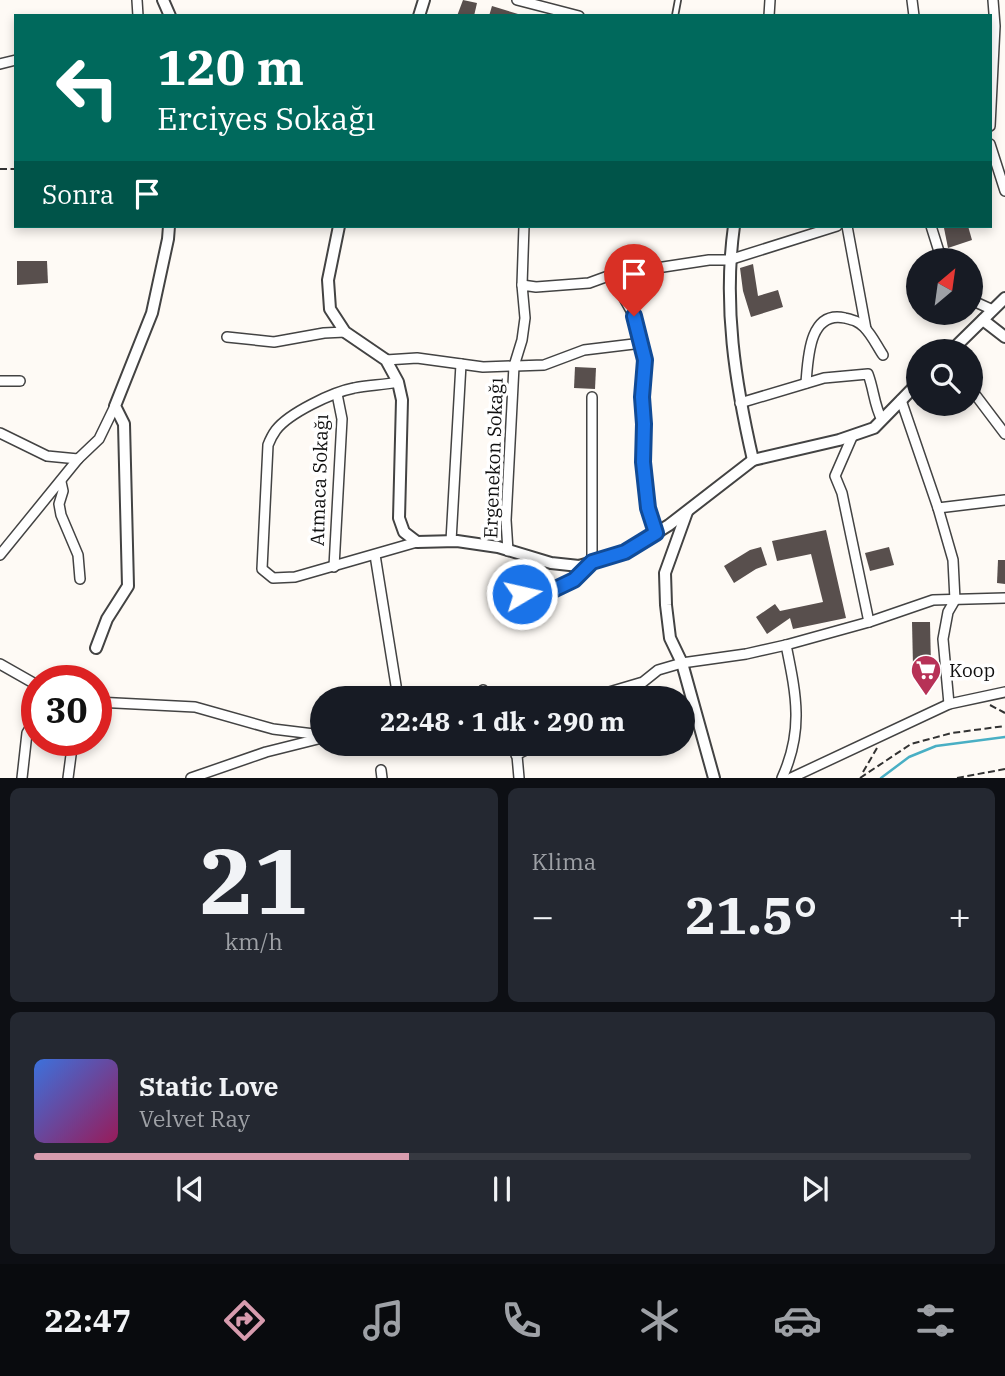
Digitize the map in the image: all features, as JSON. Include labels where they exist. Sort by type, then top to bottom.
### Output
[{"type":"street","points":[[517,0],[571,14]]},
{"type":"street","points":[[992,60],[993,0]]},
{"type":"street","points":[[993,27],[1005,22]]},
{"type":"street","points":[[992,150],[1005,191]]},
{"type":"street","points":[[1,553],[78,459],[99,439],[116,407],[152,313],[169,228]]},
{"type":"street","points":[[339,228],[328,280],[330,309],[345,332],[386,360],[398,382],[402,400],[399,518],[404,532],[417,541]]},
{"type":"street","name":"Ergenekon Sokağı","points":[[508,551],[506,520],[514,366],[524,329],[524,228]]},
{"type":"street","points":[[734,228],[729,260],[730,336],[740,403],[753,460]]},
{"type":"street","points":[[522,285],[536,287],[589,283],[611,275],[709,260],[729,260],[831,228]]},
{"type":"street","points":[[848,228],[866,329]]},
{"type":"street","points":[[932,228],[938,248]]},
{"type":"street","points":[[611,275],[634,316],[645,360],[642,397],[643,462],[648,508],[656,533]]},
{"type":"street","points":[[984,319],[1005,298]]},
{"type":"street","points":[[984,306],[993,310]]},
{"type":"street","points":[[806,383],[808,358],[817,329],[823,320],[835,316],[856,320],[866,329],[883,355]]},
{"type":"street","points":[[984,321],[1005,337]]},
{"type":"street","points":[[963,339],[977,326]]},
{"type":"street","points":[[227,337],[274,342],[345,332]]},
{"type":"street","points":[[386,360],[417,358],[483,367],[544,365],[584,350],[642,343]]},
{"type":"street","points":[[451,541],[461,364]]},
{"type":"street","points":[[740,403],[824,378],[868,374],[874,406],[881,420]]},
{"type":"street","points":[[0,381],[20,381]]},
{"type":"street","points":[[398,382],[354,388],[337,394],[287,419],[277,429],[268,445],[262,569],[272,578],[295,577],[417,541],[451,541],[498,547],[551,563],[579,566],[625,552],[689,510],[753,460],[852,437],[874,428],[906,395]]},
{"type":"street","name":"Atmaca Sokağı","points":[[334,567],[342,419],[337,394]]},
{"type":"street","points":[[522,594],[551,591],[574,580],[592,562],[592,397]]},
{"type":"street","points":[[901,400],[953,560],[955,600],[948,612],[943,639],[948,704]]},
{"type":"street","points":[[983,405],[1005,435]]},
{"type":"street","points":[[96,648],[107,619],[128,586],[124,424],[116,407]]},
{"type":"street","points":[[0,433],[47,456],[78,459]]},
{"type":"street","points":[[852,437],[835,476],[842,493],[869,622]]},
{"type":"street","points":[[61,482],[61,515],[78,555],[80,579]]},
{"type":"street","points":[[938,508],[1005,500]]},
{"type":"street","points":[[689,510],[665,573],[666,606],[670,638],[682,663],[714,778]]},
{"type":"street","points":[[375,555],[396,686]]},
{"type":"street","points":[[630,686],[643,682],[657,670],[682,663],[786,645],[869,622],[933,600],[1005,598]]},
{"type":"street","points":[[782,778],[794,741],[798,708],[786,645]]},
{"type":"street","points":[[0,664],[21,676]]},
{"type":"street","points":[[792,778],[948,704],[1005,691]]},
{"type":"street","points":[[112,703],[195,707],[273,729],[310,735]]},
{"type":"street","points":[[191,778],[310,740]]},
{"type":"street","points":[[22,778],[24,756]]},
{"type":"street","points":[[68,778],[71,756]]},
{"type":"street","points":[[516,756],[519,778]]},
{"type":"path","points":[[982,701],[1005,713]]},
{"type":"path","points":[[860,778],[911,744],[952,733],[1005,726]]},
{"type":"path","points":[[863,772],[881,741]]},
{"type":"path","points":[[957,778],[1005,769]]},
{"type":"building","points":[[463,0],[477,3],[474,14],[458,14]]},
{"type":"building","points":[[492,6],[518,14],[490,14]]},
{"type":"building","points":[[944,228],[969,228],[972,240],[948,248]]},
{"type":"building","points":[[17,261],[47,261],[48,283],[17,285]]},
{"type":"building","points":[[753,264],[758,296],[778,290],[783,307],[751,317],[743,291],[740,268]]},
{"type":"building","points":[[575,367],[596,368],[595,389],[574,388]]},
{"type":"building","points":[[826,530],[846,618],[793,629],[790,618],[767,634],[756,617],[775,604],[780,611],[823,602],[811,554],[777,561],[772,541]]},
{"type":"building","points":[[761,547],[767,565],[734,583],[724,566],[750,550]]},
{"type":"building","points":[[889,547],[894,565],[870,571],[865,553]]},
{"type":"building","points":[[998,560],[1005,560],[1005,584],[997,583]]},
{"type":"building","points":[[912,622],[930,622],[931,666],[913,666]]},
{"type":"waterway","points":[[881,778],[909,757],[936,746],[1005,737]]},
{"type":"place","name":"Koop","points":[[926,697]]},
{"type":"route","points":[[522,594],[551,591],[574,580],[592,562],[625,552],[656,533],[648,508],[643,462],[642,397],[645,360],[634,316]]}]
